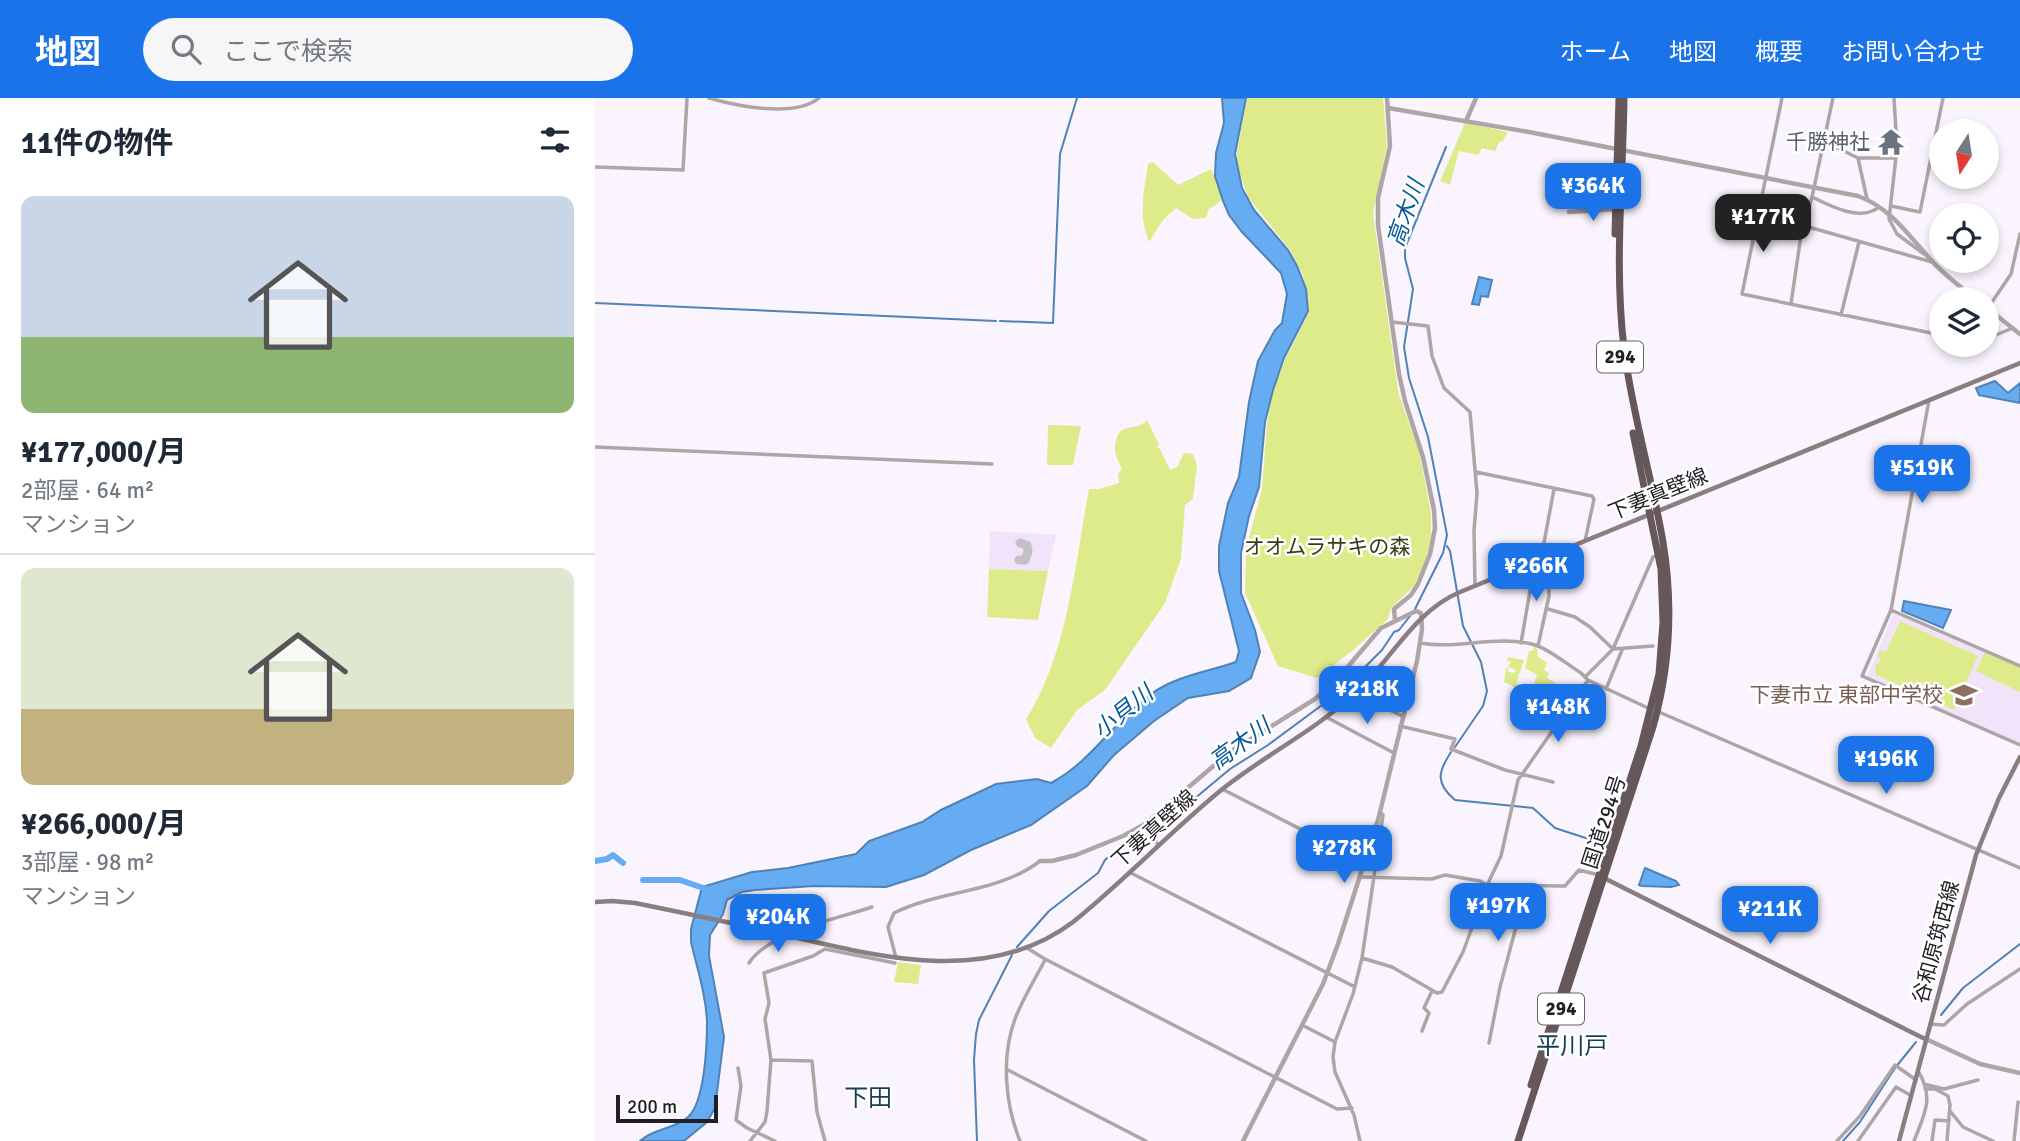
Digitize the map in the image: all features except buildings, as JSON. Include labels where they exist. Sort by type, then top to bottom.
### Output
[{"type":"highway","name":"294","points":[[1620,150],[1624,113],[1622,98]]},
{"type":"highway","name":"294","points":[[1622,98],[1616,209],[1615,292],[1619,346],[1631,426],[1653,513]]},
{"type":"highway","name":"国道294号","points":[[1620,150],[1621,318],[1629,387],[1653,513],[1663,597],[1663,645],[1654,710]]},
{"type":"highway","name":"国道294号","points":[[1515,1141],[1602,877],[1665,668],[1668,608],[1666,568],[1653,513]]},
{"type":"main road","name":"下妻真壁線","points":[[595,902],[617,901],[896,960],[974,960],[1026,948],[1066,928],[1157,844],[1222,789],[1326,717],[1371,678],[1422,616],[1458,593],[2020,363]]},
{"type":"main road","name":"谷和原筑西線","points":[[1899,1141],[1978,850],[1999,798],[2020,757]]},
{"type":"main road","points":[[1602,877],[1925,1039]]},
{"type":"street","points":[[595,167],[683,170],[687,98]]},
{"type":"street","points":[[709,98],[747,108],[783,109],[806,106],[819,98]]},
{"type":"street","points":[[1387,98],[1389,153],[1377,212],[1399,374],[1423,457],[1435,528],[1426,566],[1413,592],[1394,609],[1395,620]]},
{"type":"street","points":[[1465,120],[1476,98]]},
{"type":"street","points":[[1783,98],[1742,293],[1929,333]]},
{"type":"street","points":[[1791,304],[1801,235],[1833,98]]},
{"type":"street","points":[[1894,98],[1898,142],[1891,225],[1897,234],[1926,254]]},
{"type":"street","points":[[1891,206],[1920,212],[1943,98]]},
{"type":"street","points":[[1388,108],[1766,177],[1867,199],[1890,214],[1929,258]]},
{"type":"street","points":[[1824,141],[1859,158],[1895,158]]},
{"type":"street","points":[[1859,158],[1867,199]]},
{"type":"street","points":[[1812,197],[1853,213],[1876,211],[1880,206]]},
{"type":"street","points":[[1569,212],[1616,209]]},
{"type":"street","points":[[1805,226],[1929,261]]},
{"type":"street","points":[[1999,291],[2011,274],[2020,234]]},
{"type":"street","points":[[1842,315],[1859,241]]},
{"type":"street","points":[[1945,273],[1962,287]]},
{"type":"street","points":[[1999,317],[2020,334]]},
{"type":"street","points":[[1392,323],[1429,326],[1432,356],[1444,388],[1470,412],[1476,472],[1475,586]]},
{"type":"street","points":[[1999,334],[2013,328]]},
{"type":"street","points":[[1929,400],[1891,610],[1862,676],[2020,745]]},
{"type":"street","points":[[595,447],[992,464]]},
{"type":"street","points":[[1476,472],[1593,497],[1585,541]]},
{"type":"street","points":[[1538,646],[1548,609],[1549,581],[1543,547],[1555,489]]},
{"type":"street","points":[[1362,958],[1392,967],[1432,991],[1442,992],[1475,924],[1487,885],[1501,856],[1518,780],[1587,678],[1613,649],[1653,557],[1659,555]]},
{"type":"street","points":[[1521,643],[1532,579],[1529,564]]},
{"type":"street","points":[[1548,609],[1575,617],[1613,649],[1653,646]]},
{"type":"street","points":[[1891,610],[2020,666]]},
{"type":"street","points":[[750,1141],[766,1120],[771,1060],[765,1023],[769,1000],[764,972],[813,957],[825,949],[896,960],[888,927],[894,913],[1009,879],[1027,871],[1040,861],[1076,855],[1145,824],[1230,752],[1315,699],[1345,670],[1377,632],[1413,612],[1422,616],[1420,643],[1380,812],[1365,862],[1327,972],[1243,1141]]},
{"type":"street","points":[[1420,643],[1442,646],[1477,642],[1521,643],[1538,646],[1606,689],[2020,868]]},
{"type":"street","points":[[1606,689],[1622,650]]},
{"type":"street","points":[[1371,678],[1409,692]]},
{"type":"street","points":[[1398,688],[1388,709],[1402,716]]},
{"type":"street","points":[[1326,717],[1394,753]]},
{"type":"street","points":[[1400,726],[1455,739],[1453,749],[1522,775],[1553,782]]},
{"type":"street","points":[[1222,789],[1365,862]]},
{"type":"street","points":[[1360,1141],[1352,1108],[1335,1072],[1333,1057],[1335,1042],[1355,987],[1362,958],[1383,815],[1380,812]]},
{"type":"street","points":[[1145,824],[1157,844]]},
{"type":"street","points":[[1360,877],[1432,879],[1445,875],[1487,885],[1562,887],[1579,870],[1602,877]]},
{"type":"street","points":[[1129,872],[1355,987]]},
{"type":"street","points":[[1489,1043],[1500,987],[1527,886]]},
{"type":"street","points":[[749,963],[759,949],[783,935],[872,907]]},
{"type":"street","points":[[1026,948],[1337,1109],[1352,1108]]},
{"type":"street","points":[[1020,1141],[1011,1110],[1007,1070],[1008,1045],[1016,1017],[1045,959]]},
{"type":"street","points":[[1930,1024],[1944,1025],[1967,1004],[2020,969]]},
{"type":"street","points":[[1422,1031],[1429,1013],[1425,1008],[1432,991]]},
{"type":"street","points":[[1301,1025],[1335,1042]]},
{"type":"street","points":[[1925,1039],[1980,1064],[2020,1073]]},
{"type":"street","points":[[771,1060],[812,1061],[817,1112],[825,1141]]},
{"type":"street","points":[[1837,1141],[1860,1116],[1895,1065],[1916,1080]]},
{"type":"street","points":[[738,1068],[741,1086],[736,1118],[741,1125],[775,1141]]},
{"type":"street","points":[[1007,1070],[1146,1141]]},
{"type":"street","points":[[1914,1141],[1928,1098],[1919,1071]]},
{"type":"street","points":[[1925,1087],[1944,1089],[1978,1080]]},
{"type":"street","points":[[1858,1141],[1896,1087],[1910,1096]]},
{"type":"street","points":[[1925,1087],[1948,1096],[1950,1111],[1947,1141]]},
{"type":"street","points":[[2014,1141],[2018,1131],[2018,1102]]},
{"type":"street","points":[[1950,1111],[1963,1127],[1993,1141]]},
{"type":"street","points":[[1932,1141],[1935,1120],[1949,1121]]},
{"type":"shaded area","points":[[990,531],[1056,535],[1048,571],[989,569]]},
{"type":"shaded area","name":"下妻市立 東部中学校","points":[[1894,612],[2020,667],[2020,743],[1867,677]]},
{"type":"green space","name":"オオムラサキの森","points":[[1247,98],[1383,98],[1387,145],[1373,213],[1399,395],[1419,451],[1431,513],[1431,538],[1426,559],[1414,586],[1391,608],[1388,619],[1317,678],[1278,666],[1245,593],[1246,549],[1262,489],[1267,422],[1273,390],[1309,312],[1303,275],[1290,250],[1248,197],[1237,165]]},
{"type":"green space","points":[[1465,123],[1508,132],[1495,151],[1482,148],[1478,155],[1459,151],[1450,185],[1440,181]]},
{"type":"green space","points":[[1153,162],[1178,185],[1211,169],[1221,190],[1220,202],[1209,209],[1206,218],[1193,219],[1176,208],[1163,220],[1149,242],[1143,203],[1148,164]]},
{"type":"green space","points":[[1147,420],[1159,444],[1156,448],[1159,447],[1170,470],[1177,467],[1184,453],[1193,454],[1197,465],[1193,499],[1185,505],[1181,559],[1165,603],[1105,690],[1077,710],[1051,748],[1035,738],[1026,719],[1052,666],[1061,637],[1089,489],[1119,483],[1118,474],[1122,469],[1115,449],[1118,435],[1124,429],[1138,426]]},
{"type":"green space","points":[[1048,425],[1081,426],[1073,465],[1047,465]]},
{"type":"green space","points":[[989,569],[1048,571],[1038,620],[987,617]]},
{"type":"green space","points":[[1900,621],[1978,656],[1954,710],[1876,675],[1875,667],[1881,659],[1877,657],[1880,650],[1886,652]]},
{"type":"green space","points":[[1534,646],[1538,657],[1547,662],[1544,670],[1549,673],[1547,678],[1555,682],[1546,701],[1530,696],[1526,698],[1523,693],[1515,691],[1513,686],[1504,682],[1506,668],[1508,672],[1514,673],[1516,670],[1508,667],[1511,662],[1507,661],[1508,657],[1524,660],[1516,684],[1533,687],[1537,675],[1525,668],[1529,651],[1533,651]]},
{"type":"green space","points":[[1985,652],[2020,667],[2020,692],[1976,671]]},
{"type":"green space","points":[[898,962],[921,965],[918,984],[894,982]]},
{"type":"water","points":[[1222,98],[1246,98],[1235,154],[1242,188],[1254,210],[1288,250],[1297,266],[1306,289],[1308,311],[1284,358],[1273,390],[1265,422],[1259,487],[1241,553],[1241,593],[1260,652],[1251,678],[1229,691],[1188,698],[1154,721],[1114,755],[1087,786],[1031,825],[971,850],[924,875],[886,887],[814,886],[755,890],[742,892],[727,900],[723,914],[710,935],[709,956],[724,1037],[715,1108],[707,1122],[684,1141],[640,1141],[652,1133],[683,1121],[694,1110],[698,1099],[705,1058],[707,1022],[691,942],[691,929],[702,887],[752,872],[788,868],[856,854],[869,841],[922,822],[996,784],[1037,779],[1051,783],[1078,764],[1125,716],[1151,694],[1181,679],[1236,662],[1239,651],[1219,571],[1219,546],[1228,503],[1239,477],[1249,402],[1258,361],[1275,330],[1282,323],[1287,294],[1281,273],[1242,232],[1229,215],[1223,201],[1215,176],[1216,153],[1224,123]]},
{"type":"water","points":[[1479,277],[1492,280],[1488,297],[1481,296],[1479,305],[1472,304]]},
{"type":"water","points":[[1995,381],[2008,393],[2020,383],[2020,403],[1979,395],[1976,388]]},
{"type":"water","points":[[1904,601],[1951,610],[1943,628],[1902,611]]},
{"type":"water","points":[[1645,868],[1676,881],[1679,885],[1639,885]]},
{"type":"waterway","points":[[1000,321],[1053,323],[1060,154],[1077,98]]},
{"type":"waterway","name":"高木川","points":[[1415,609],[1443,553],[1447,535],[1428,437],[1409,378],[1404,347],[1413,289],[1405,248],[1446,147]]},
{"type":"waterway","points":[[595,303],[996,321]]},
{"type":"waterway","points":[[1447,546],[1463,626],[1481,662],[1487,691],[1483,706],[1455,747]]},
{"type":"waterway","name":"高木川","points":[[1017,947],[1049,911],[1098,873],[1105,860],[1115,851],[1151,835],[1230,769],[1268,745],[1341,691],[1382,650],[1394,632],[1399,630],[1410,616]]},
{"type":"waterway","points":[[1451,752],[1443,766],[1441,777],[1444,788],[1455,800],[1533,808],[1555,828],[1601,843]]},
{"type":"waterway","points":[[595,861],[613,855],[623,863]]},
{"type":"waterway","points":[[643,880],[680,880],[709,890]]},
{"type":"waterway","points":[[1941,1015],[1963,988],[2020,944]]},
{"type":"waterway","name":"高木川","points":[[977,1141],[974,1060],[976,1034],[979,1020],[1012,955]]},
{"type":"waterway","points":[[1843,1141],[1860,1122],[1895,1068],[1916,1042]]},
{"type":"taxiway","points":[[1020,543],[1027,545],[1028,552]]},
{"type":"taxiway","points":[[1019,560],[1025,560],[1028,552]]},
{"type":"place","name":"千勝神社","points":[[1891,142]]},
{"type":"place","name":"下妻市立 東部中学校","points":[[1964,695]]},
{"type":"district","name":"平川戸","points":[[1572,1046]]},
{"type":"district","name":"下田","points":[[868,1098]]},
{"type":"water label","name":"小貝川","points":[[1123,712]]}]
